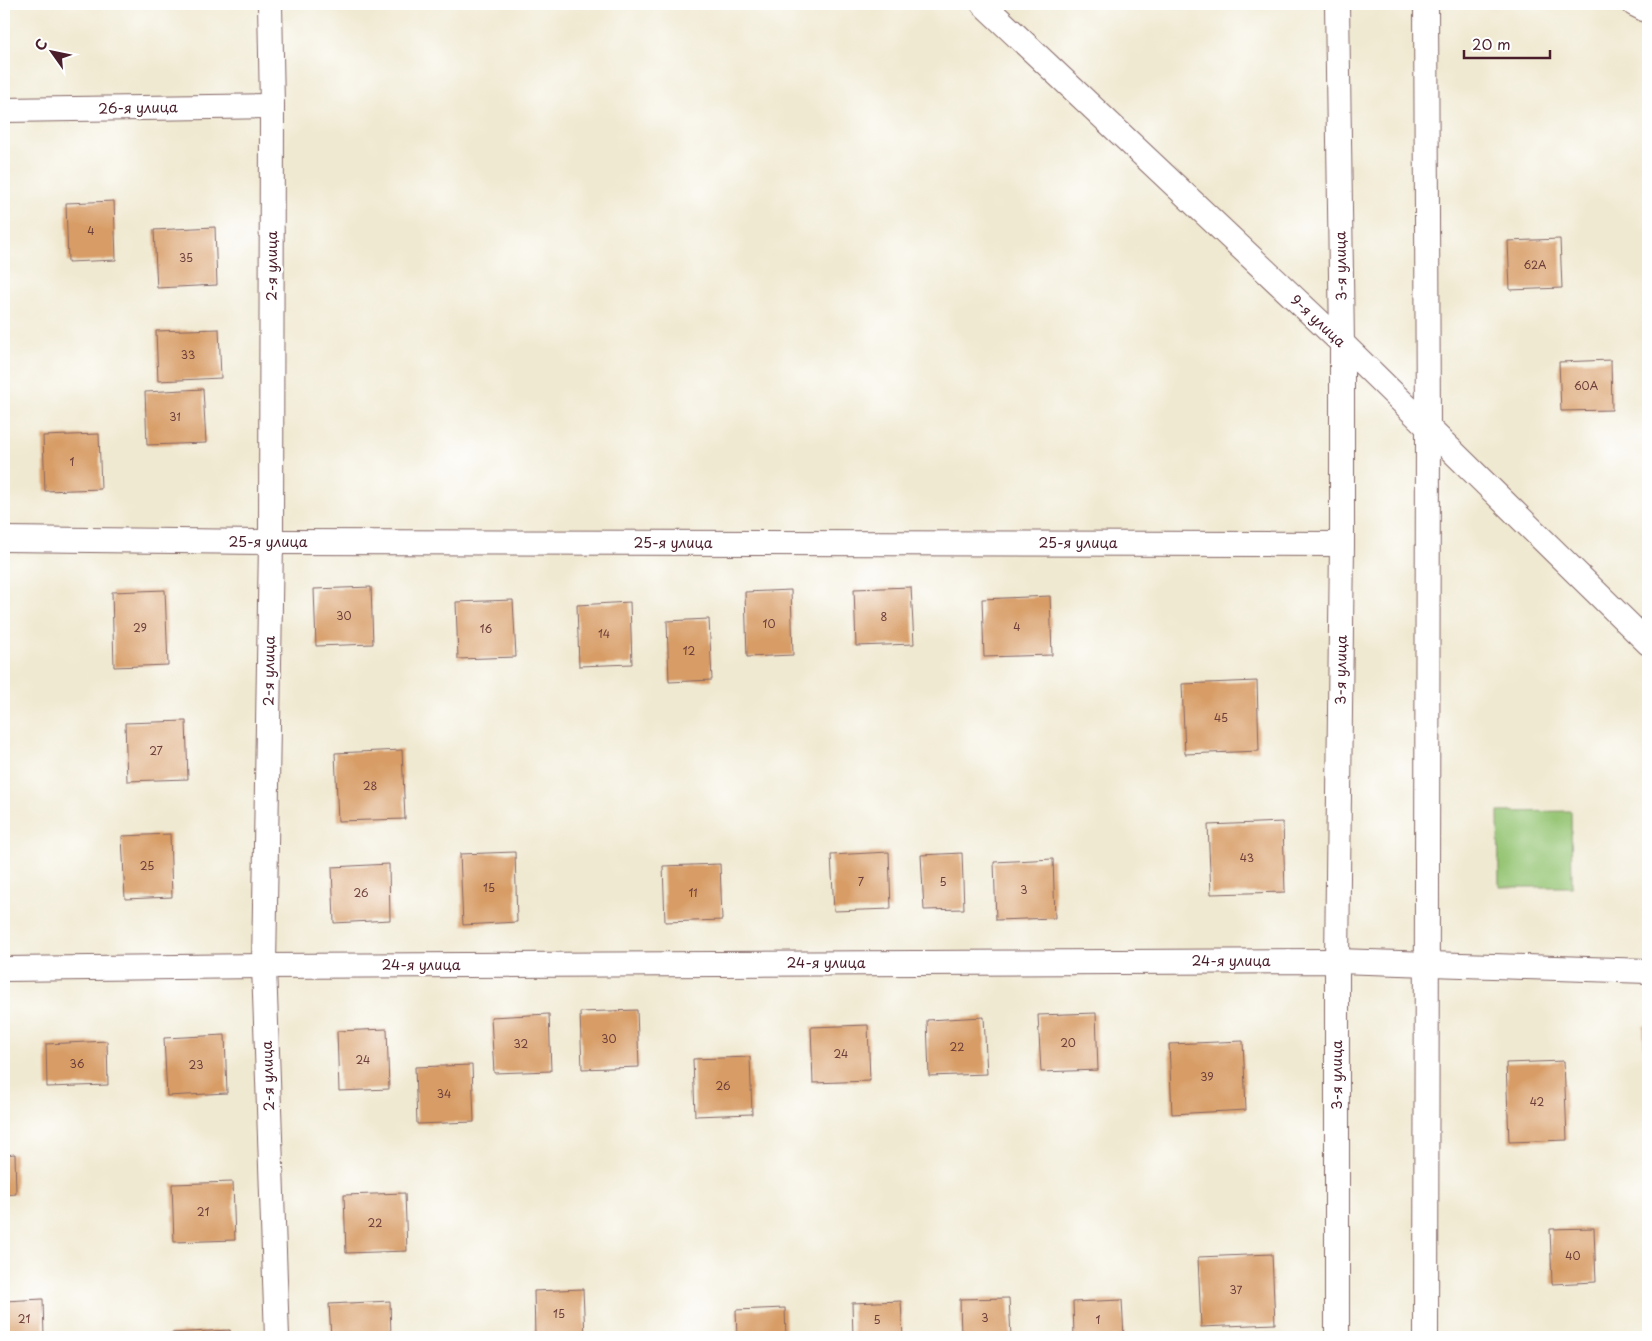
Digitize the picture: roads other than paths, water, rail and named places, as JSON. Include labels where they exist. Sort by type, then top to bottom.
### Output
[{"type":"street","name":"2-я улица","points":[[270,4],[272,106],[271,542],[264,966],[277,1337]]},
{"type":"street","name":"9-я улица","points":[[983,4],[1342,343],[1648,643]]},
{"type":"street","name":"3-я улица","points":[[1337,4],[1342,343],[1337,1337]]},
{"type":"street","points":[[1426,4],[1428,427],[1426,1337]]},
{"type":"street","points":[[1634,4],[1648,11]]},
{"type":"street","name":"26-я улица","points":[[4,110],[272,106]]},
{"type":"street","name":"25-я улица","points":[[4,539],[271,542],[1342,544]]},
{"type":"street","name":"24-я улица","points":[[4,969],[1338,961],[1648,971]]}]
